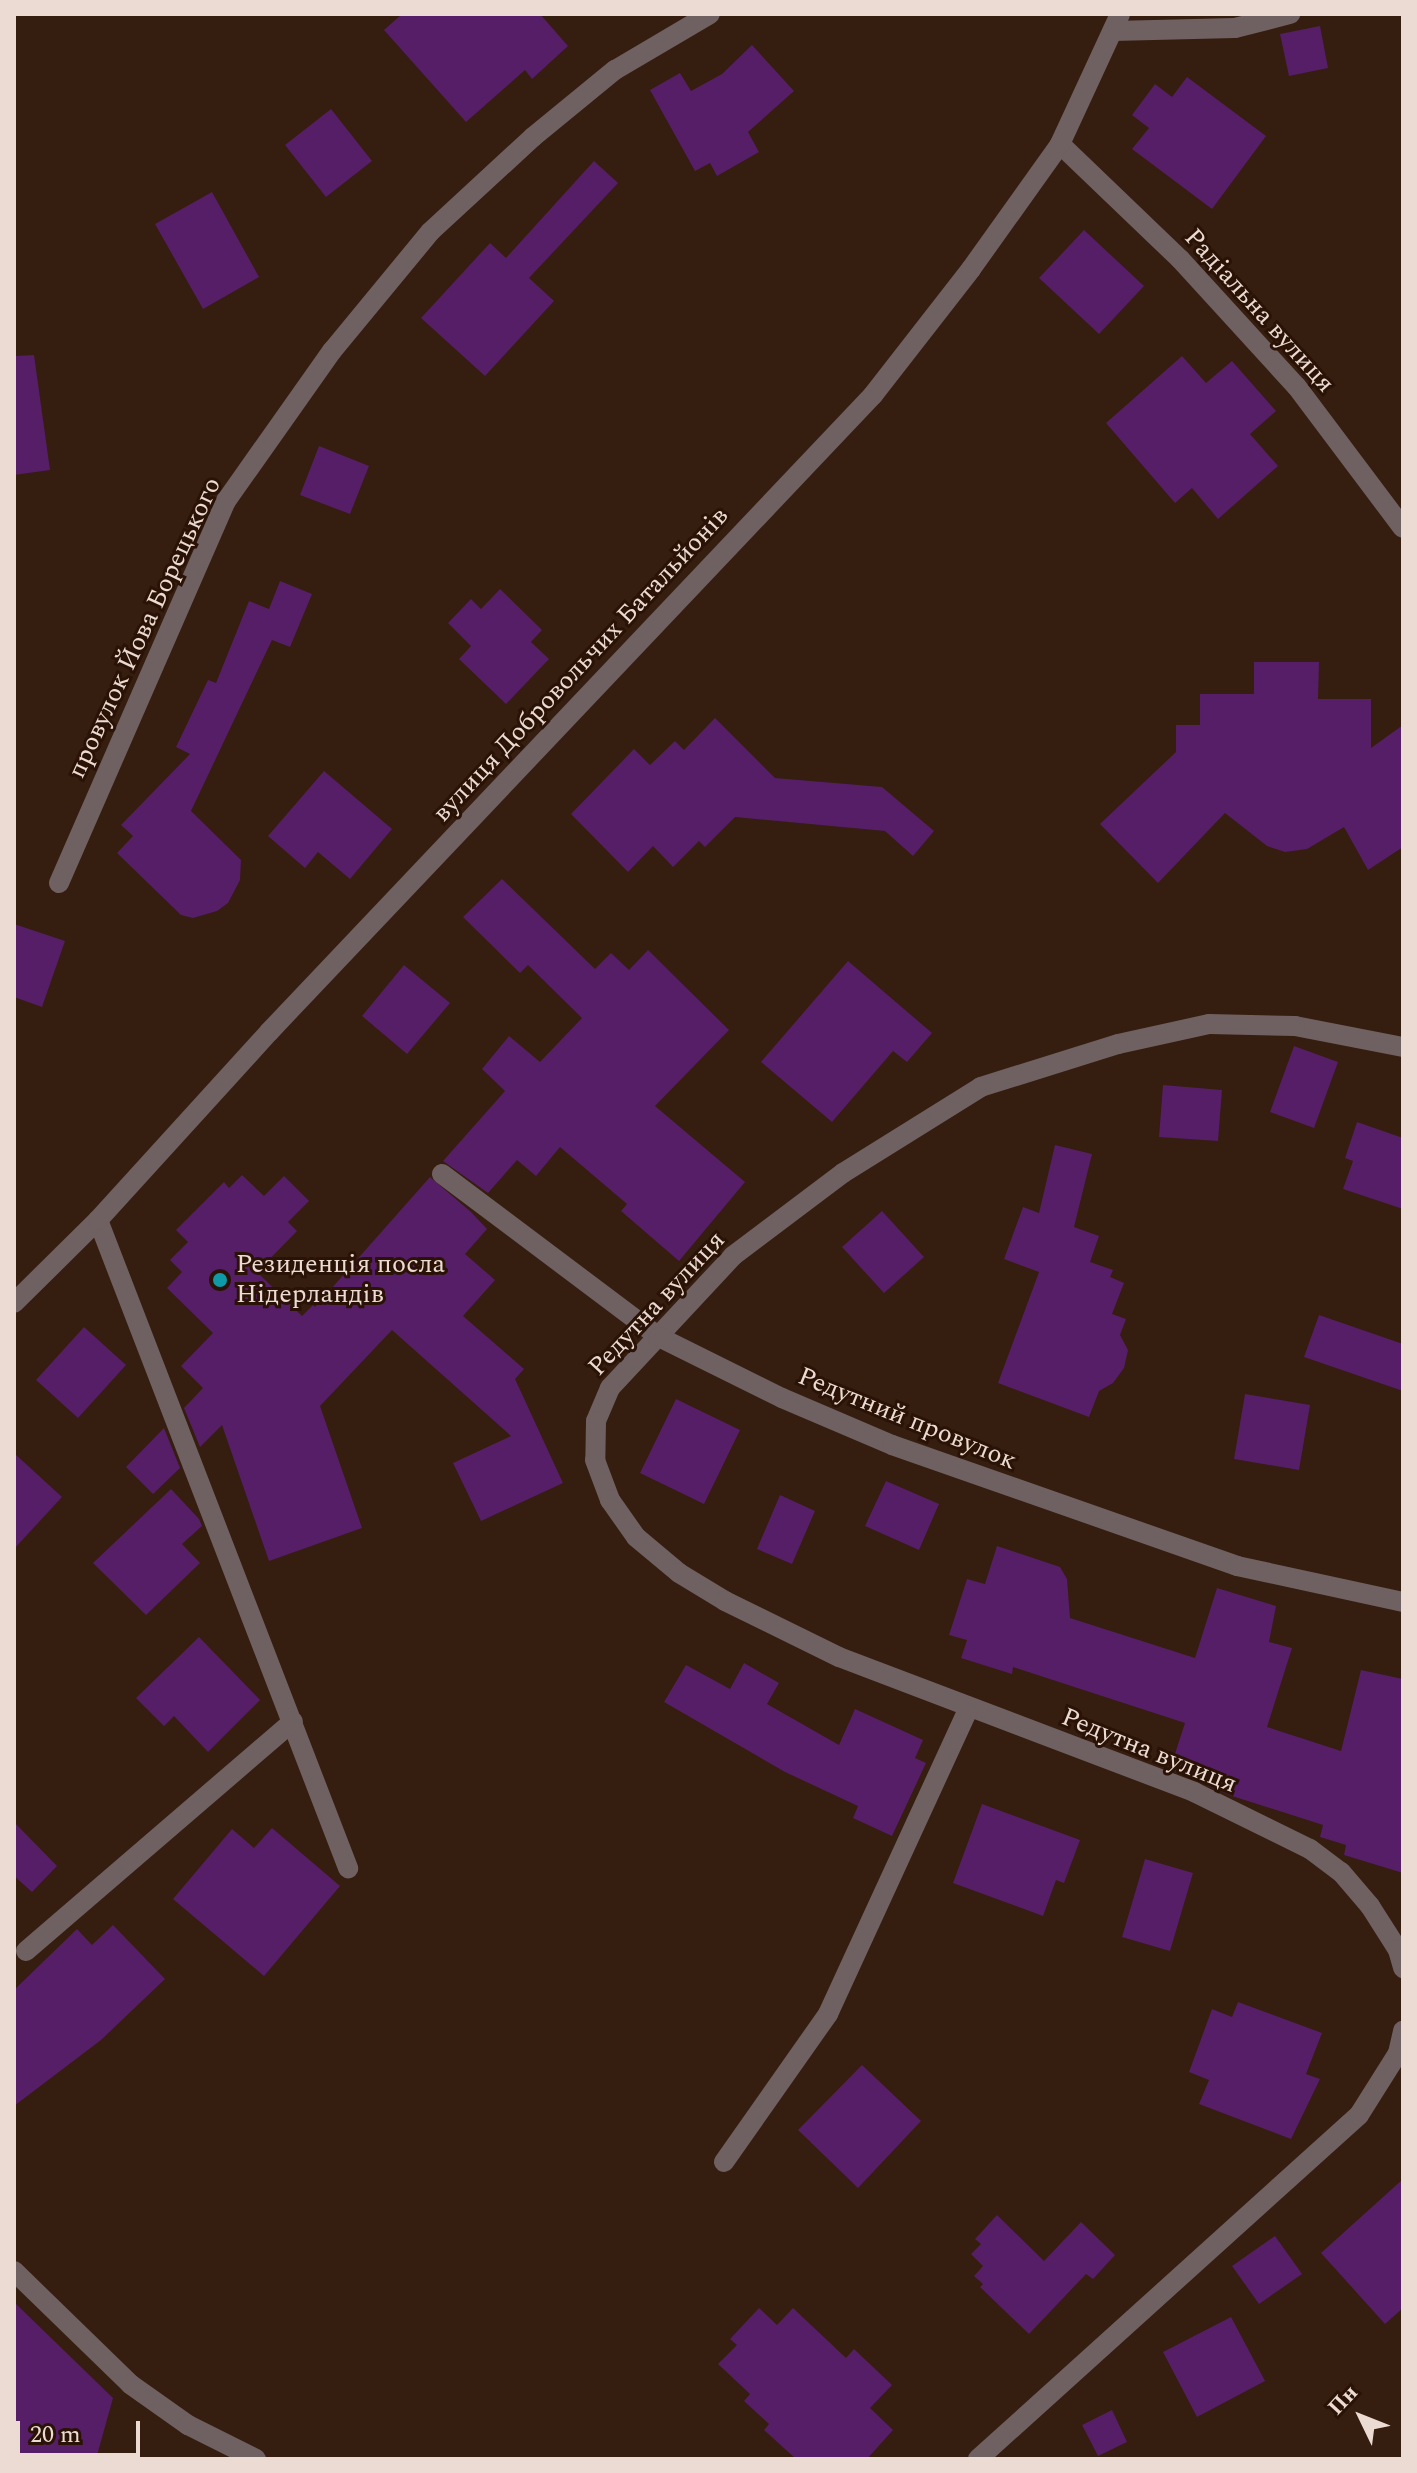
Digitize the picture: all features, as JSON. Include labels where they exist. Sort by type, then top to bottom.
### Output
[{"type":"street","name":"провулок Йова Борецького","points":[[59,883],[226,501],[332,351],[430,232],[533,137],[615,70],[710,14]]},
{"type":"street","points":[[1116,22],[1235,28],[1290,14]]},
{"type":"street","name":"вулиця Добровольчих Батальйонів","points":[[14,1303],[98,1220],[269,1032],[873,395],[971,269],[1060,144],[1116,22]]},
{"type":"street","name":"Радіальна вулиця","points":[[1060,144],[1180,259],[1297,387],[1403,528]]},
{"type":"street","name":"Редутна вулиця","points":[[1403,1047],[1295,1026],[1209,1024],[1118,1044],[981,1087],[843,1173],[733,1256],[610,1388],[596,1421],[595,1460],[610,1500],[636,1537],[679,1573],[725,1601],[839,1657],[968,1709],[1194,1792],[1310,1849],[1341,1872],[1370,1906],[1398,1950],[1403,1968]]},
{"type":"street","name":"Редутний провулок","points":[[442,1174],[659,1337],[782,1398],[878,1440],[1237,1566],[1403,1602]]},
{"type":"street","points":[[98,1220],[348,1868]]},
{"type":"street","points":[[724,2162],[828,2014],[968,1709]]},
{"type":"street","points":[[26,1951],[293,1721]]},
{"type":"street","points":[[978,2459],[1359,2115],[1398,2053],[1403,2031]]},
{"type":"street","points":[[14,2271],[130,2384],[188,2425],[256,2459]]},
{"type":"building","points":[[402,14],[540,14],[568,46],[532,79],[525,70],[466,122],[384,30]]},
{"type":"building","points":[[1320,26],[1328,68],[1289,76],[1280,34]]},
{"type":"building","points":[[752,45],[794,91],[748,132],[759,152],[717,176],[710,163],[695,171],[650,90],[680,73],[691,91],[722,74]]},
{"type":"building","points":[[1187,77],[1266,136],[1212,209],[1132,149],[1149,128],[1132,115],[1155,84],[1172,97]]},
{"type":"building","points":[[331,109],[372,161],[326,197],[285,145]]},
{"type":"building","points":[[594,161],[618,183],[529,278],[554,301],[485,376],[421,318],[490,243],[506,258]]},
{"type":"building","points":[[212,192],[259,277],[203,309],[155,224]]},
{"type":"building","points":[[1084,230],[1144,286],[1099,334],[1039,278]]},
{"type":"building","points":[[34,355],[50,470],[14,475],[14,356]]},
{"type":"building","points":[[1182,356],[1206,383],[1232,361],[1276,411],[1250,434],[1278,466],[1218,519],[1192,488],[1175,503],[1106,423]]},
{"type":"building","points":[[319,446],[369,466],[350,514],[300,495]]},
{"type":"building","points":[[280,581],[312,594],[290,647],[272,640],[191,811],[241,860],[240,880],[228,903],[217,911],[193,918],[181,915],[117,853],[133,836],[121,825],[190,754],[176,747],[208,680],[216,683],[249,601],[269,609]]},
{"type":"building","points":[[500,589],[542,630],[531,642],[549,659],[506,704],[459,659],[471,646],[448,623],[471,599],[481,609]]},
{"type":"building","points":[[1254,662],[1319,662],[1318,699],[1371,699],[1371,748],[1403,725],[1403,847],[1368,870],[1344,827],[1307,849],[1285,852],[1267,846],[1225,813],[1158,883],[1100,824],[1176,752],[1176,725],[1200,725],[1200,694],[1254,694]]},
{"type":"building","points":[[715,718],[775,778],[882,787],[934,831],[913,856],[885,831],[735,817],[705,847],[699,841],[673,867],[653,846],[628,872],[571,814],[634,749],[650,765],[675,741],[684,750]]},
{"type":"building","points":[[324,771],[392,829],[350,879],[318,852],[305,868],[268,836]]},
{"type":"building","points":[[502,879],[595,969],[611,953],[629,970],[648,950],[729,1030],[655,1106],[745,1182],[679,1261],[621,1211],[627,1204],[560,1147],[536,1176],[517,1160],[488,1193],[443,1161],[505,1091],[482,1069],[509,1036],[540,1062],[582,1018],[528,965],[520,973],[463,917]]},
{"type":"building","points":[[14,924],[65,941],[42,1007],[14,997]]},
{"type":"building","points":[[848,961],[932,1033],[907,1062],[893,1051],[832,1122],[761,1062]]},
{"type":"building","points":[[404,965],[450,1003],[407,1054],[362,1016]]},
{"type":"building","points":[[1294,1046],[1338,1062],[1314,1128],[1270,1112]]},
{"type":"building","points":[[1163,1085],[1222,1090],[1218,1141],[1159,1137]]},
{"type":"building","points":[[1357,1122],[1403,1138],[1403,1209],[1343,1189],[1353,1161],[1345,1158]]},
{"type":"building","points":[[1055,1145],[1092,1154],[1074,1227],[1099,1236],[1090,1262],[1113,1270],[1110,1277],[1124,1283],[1112,1314],[1126,1319],[1120,1335],[1128,1350],[1124,1368],[1113,1383],[1099,1391],[1089,1417],[998,1383],[1039,1272],[1004,1259],[1023,1207],[1039,1213]]},
{"type":"building","points":[[242,1175],[264,1196],[284,1176],[309,1201],[288,1222],[297,1231],[257,1272],[302,1316],[313,1305],[315,1307],[430,1177],[471,1212],[487,1229],[465,1254],[495,1280],[463,1316],[524,1369],[515,1379],[563,1483],[481,1521],[453,1463],[511,1436],[392,1330],[320,1406],[362,1528],[269,1561],[222,1425],[200,1447],[184,1408],[203,1388],[181,1366],[213,1333],[167,1288],[182,1272],[170,1260],[188,1242],[176,1230],[224,1182],[229,1188]]},
{"type":"building","points":[[882,1211],[924,1257],[884,1293],[842,1247]]},
{"type":"building","points":[[1319,1315],[1403,1344],[1403,1391],[1304,1357]]},
{"type":"building","points":[[84,1327],[126,1365],[78,1418],[36,1380]]},
{"type":"building","points":[[1245,1394],[1310,1405],[1299,1470],[1234,1459]]},
{"type":"building","points":[[676,1399],[740,1430],[704,1504],[640,1473]]},
{"type":"building","points":[[164,1428],[180,1468],[153,1494],[126,1467]]},
{"type":"building","points":[[14,1453],[62,1497],[14,1549]]},
{"type":"building","points":[[886,1481],[939,1504],[919,1550],[865,1526]]},
{"type":"building","points":[[171,1489],[202,1526],[182,1544],[200,1563],[146,1615],[93,1563]]},
{"type":"building","points":[[780,1495],[815,1511],[792,1564],[757,1549]]},
{"type":"building","points":[[997,1546],[1060,1567],[1067,1579],[1070,1618],[1195,1658],[1217,1588],[1276,1606],[1269,1642],[1292,1648],[1267,1727],[1341,1751],[1361,1670],[1403,1679],[1403,1873],[1344,1855],[1346,1845],[1320,1837],[1323,1825],[1232,1796],[1170,1769],[1185,1723],[1013,1667],[1012,1674],[961,1658],[967,1640],[949,1635],[967,1579],[985,1584]]},
{"type":"building","points":[[199,1637],[260,1700],[208,1752],[174,1716],[164,1726],[136,1698]]},
{"type":"building","points":[[744,1663],[779,1683],[767,1704],[839,1745],[855,1709],[923,1740],[915,1758],[926,1763],[892,1836],[853,1818],[858,1806],[785,1772],[664,1702],[686,1665],[730,1689]]},
{"type":"building","points":[[982,1804],[1080,1840],[1064,1883],[1056,1880],[1043,1916],[953,1883]]},
{"type":"building","points":[[14,1822],[57,1866],[32,1892],[14,1876]]},
{"type":"building","points":[[272,1828],[340,1886],[264,1976],[173,1899],[232,1829],[254,1848]]},
{"type":"building","points":[[1145,1859],[1193,1873],[1170,1951],[1122,1937]]},
{"type":"building","points":[[113,1925],[165,1979],[101,2040],[14,2106],[14,1990],[77,1929],[92,1945]]},
{"type":"building","points":[[1238,2002],[1322,2033],[1306,2074],[1320,2079],[1291,2139],[1199,2104],[1209,2080],[1189,2072],[1212,2009],[1232,2017]]},
{"type":"building","points":[[862,2065],[921,2121],[858,2188],[798,2130]]},
{"type":"building","points":[[1403,2179],[1403,2308],[1385,2324],[1321,2253]]},
{"type":"building","points":[[997,2215],[1044,2261],[1081,2222],[1115,2255],[1093,2279],[1086,2274],[1029,2334],[980,2287],[983,2284],[974,2276],[983,2266],[971,2254],[981,2244],[975,2239]]},
{"type":"building","points":[[1275,2236],[1302,2274],[1259,2304],[1232,2266]]},
{"type":"building","points":[[14,2302],[113,2398],[96,2459],[14,2459]]},
{"type":"building","points":[[759,2308],[777,2325],[793,2308],[846,2358],[854,2349],[892,2385],[870,2408],[893,2430],[867,2459],[796,2459],[764,2430],[769,2424],[744,2401],[750,2394],[718,2364],[737,2345],[730,2339]]},
{"type":"building","points":[[1231,2317],[1265,2381],[1197,2417],[1163,2352]]},
{"type":"building","points":[[1112,2410],[1127,2442],[1098,2456],[1082,2425]]},
{"type":"place","name":"Резиденція посла Нідерландів","points":[[220,1280]]}]
